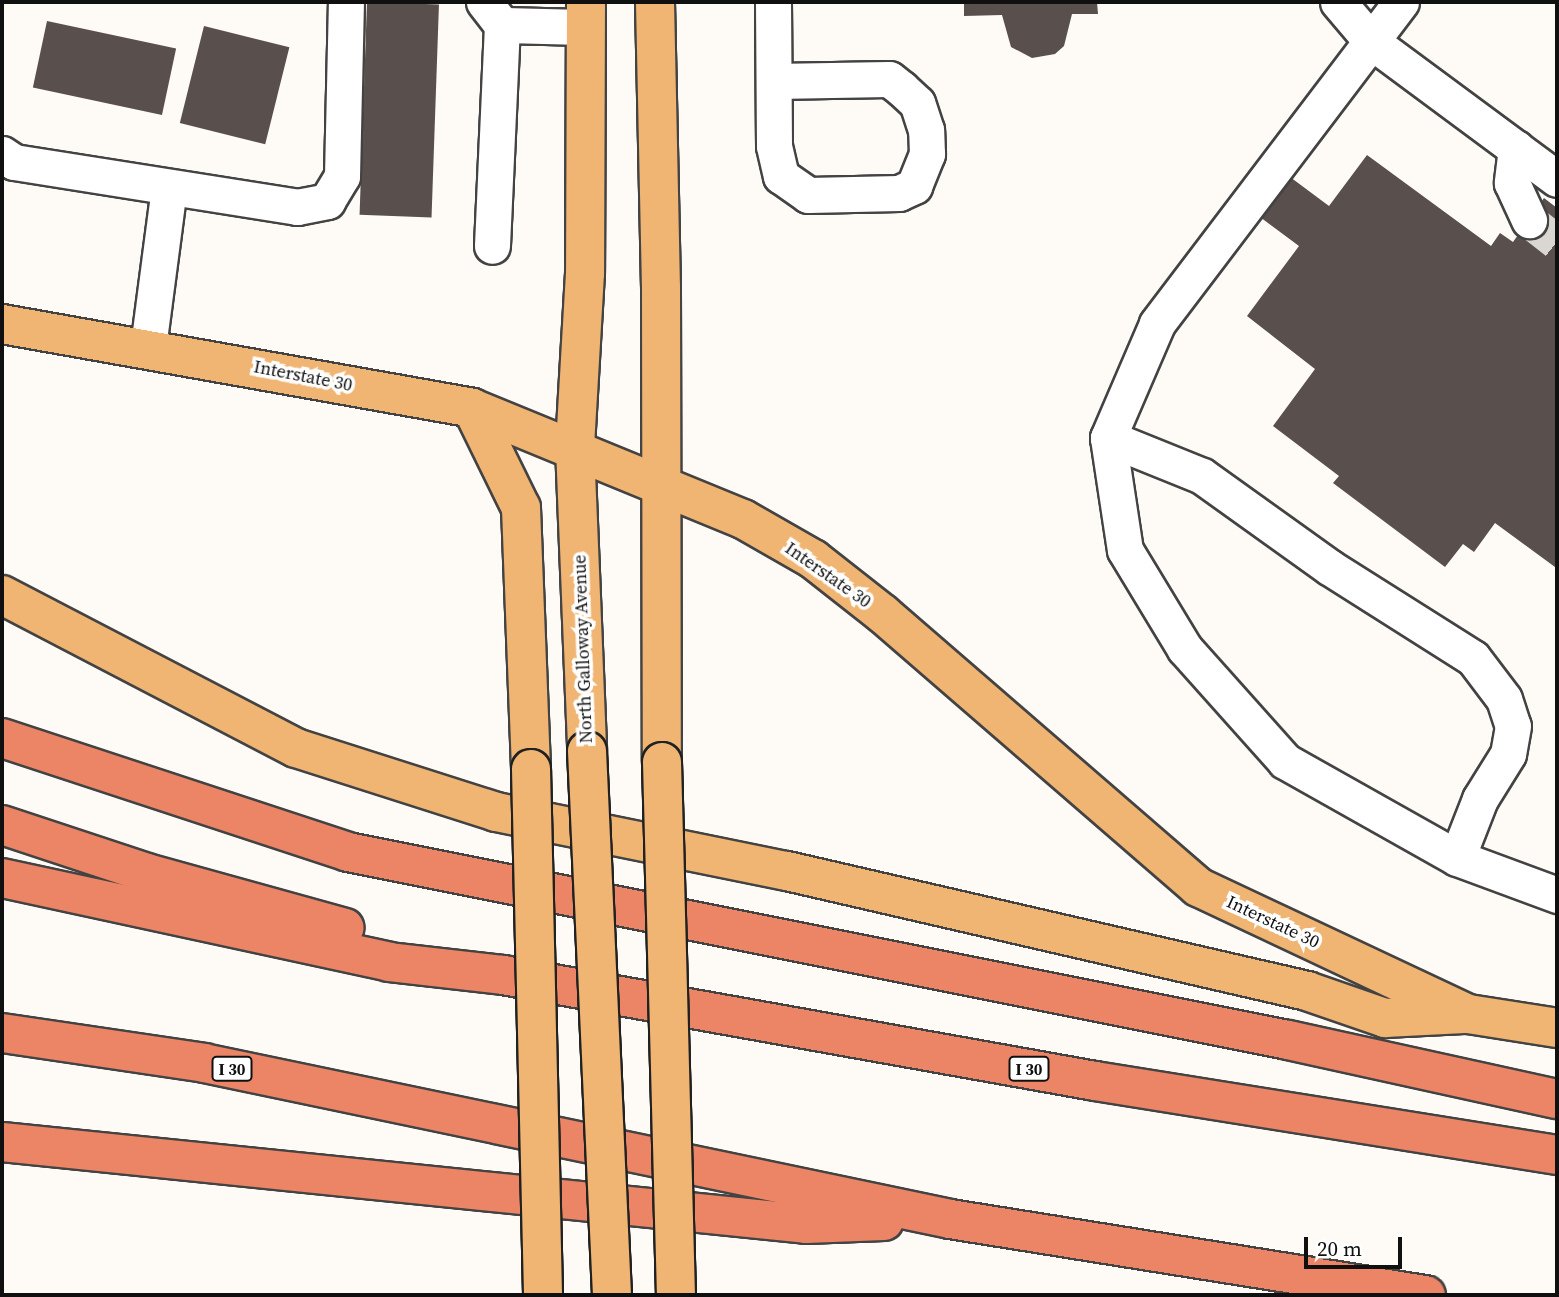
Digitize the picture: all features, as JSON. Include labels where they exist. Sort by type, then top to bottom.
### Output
[{"type":"highway","points":[[2,738],[348,852],[1288,1040],[1557,1099]]},
{"type":"highway","points":[[2,825],[159,877],[322,921],[503,975]]},
{"type":"highway","name":"I 30","points":[[2,878],[389,962],[503,975],[1095,1081],[1557,1155]]},
{"type":"highway","name":"I 30","points":[[2,1033],[204,1063],[950,1219],[1426,1295]]},
{"type":"highway","points":[[2,1142],[806,1224],[950,1219]]},
{"type":"main road","points":[[655,2],[662,288],[662,762],[676,1295]]},
{"type":"main road","name":"North Galloway Avenue","points":[[586,14],[585,273],[575,447],[612,1295]]},
{"type":"main road","name":"Interstate 30","points":[[2,324],[148,347],[472,408],[575,447],[660,486],[743,519],[813,559],[883,614],[1198,887],[1468,1014],[1557,1028]]},
{"type":"main road","points":[[472,408],[521,508],[531,769],[543,1295]]},
{"type":"main road","points":[[2,595],[296,748],[496,813],[787,871],[1294,988],[1385,1018],[1468,1014]]},
{"type":"lane","points":[[2,154],[15,162],[297,206],[327,201],[342,176],[346,2]]},
{"type":"lane","points":[[773,2],[774,146],[781,176],[792,187],[808,195],[900,193],[914,186],[925,163],[926,130],[917,103],[889,79],[774,80]]},
{"type":"lane","points":[[1338,2],[1372,42],[1557,179]]},
{"type":"lane","points":[[1401,2],[1157,324],[1108,438],[1125,550],[1185,649],[1285,761],[1457,858],[1557,895]]},
{"type":"lane","points":[[492,246],[493,13],[586,14]]},
{"type":"lane","points":[[1516,148],[1512,183],[1529,220]]},
{"type":"lane","points":[[148,347],[169,187]]},
{"type":"lane","points":[[1108,438],[1202,476],[1329,567],[1473,658],[1504,699],[1513,726],[1508,754],[1479,799],[1457,858]]},
{"type":"building","points":[[367,2],[439,5],[432,217],[360,215]]},
{"type":"building","points":[[964,2],[1097,2],[1098,14],[1072,14],[1064,46],[1055,54],[1032,58],[1011,47],[1002,15],[964,16]]},
{"type":"building","points":[[47,21],[176,48],[162,115],[33,88]]},
{"type":"building","points":[[204,26],[289,47],[265,144],[180,123]]},
{"type":"building","points":[[1367,155],[1491,246],[1500,233],[1513,242],[1544,198],[1557,208],[1555,567],[1495,523],[1474,552],[1463,544],[1445,567],[1333,483],[1339,476],[1273,426],[1315,369],[1247,316],[1299,246],[1256,214],[1286,174],[1329,206]]},
{"type":"tunnel","points":[[1529,220],[1557,242]]}]
